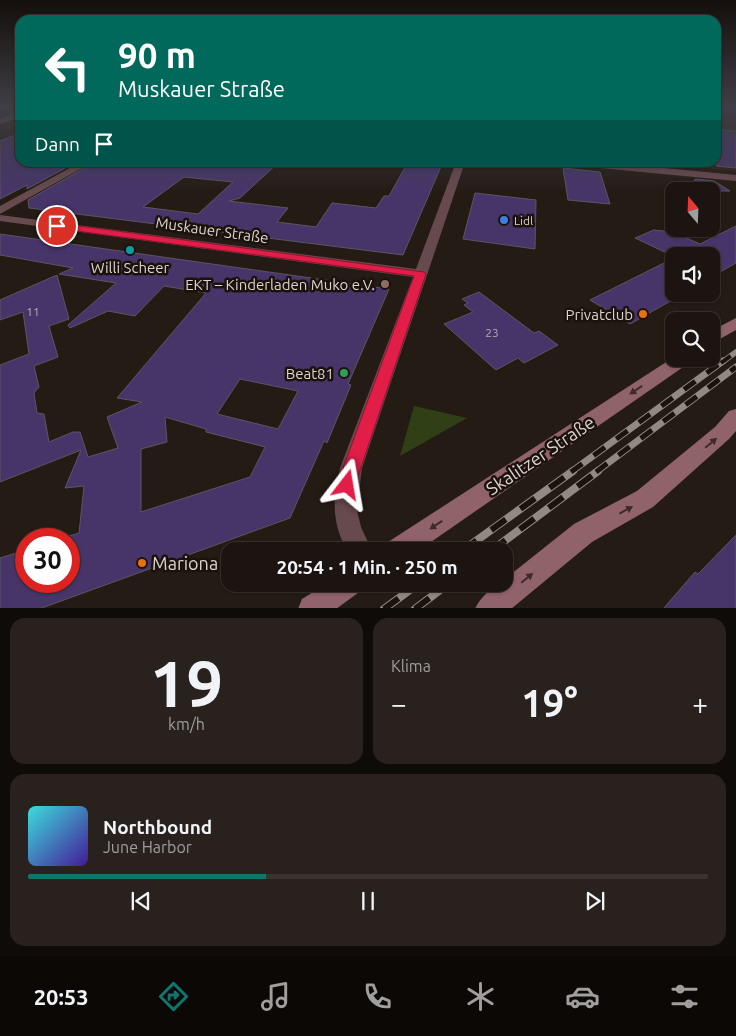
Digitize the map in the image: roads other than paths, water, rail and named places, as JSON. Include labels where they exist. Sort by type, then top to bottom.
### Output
[{"type":"main road","points":[[720,334],[736,323]]},
{"type":"main road","name":"Skalitzer Straße","points":[[410,542],[670,367]]},
{"type":"main road","points":[[489,608],[583,533],[645,499],[722,433],[736,417]]},
{"type":"main road","points":[[312,608],[336,592]]},
{"type":"street","points":[[0,211],[80,167]]},
{"type":"street","points":[[355,542],[349,532],[344,502],[351,468],[459,167]]},
{"type":"street","points":[[622,167],[736,178]]},
{"type":"street","name":"Muskauer Straße","points":[[0,218],[420,274]]},
{"type":"railway","points":[[721,363],[736,352]]},
{"type":"railway","points":[[571,472],[723,361]]},
{"type":"railway","points":[[596,472],[736,367]]},
{"type":"railway","points":[[474,542],[573,471]]},
{"type":"railway","points":[[503,542],[598,471]]},
{"type":"railway","points":[[385,608],[407,592]]},
{"type":"railway","points":[[416,608],[437,592]]},
{"type":"place","name":"Lidl","points":[[504,220]]},
{"type":"place","name":"Willi Scheer","points":[[130,250]]},
{"type":"place","name":"EKT – Kinderladen Muko e.V.","points":[[385,284]]},
{"type":"place","name":"Privatclub","points":[[643,314]]},
{"type":"place","name":"Beat81","points":[[344,373]]},
{"type":"place","name":"Mariona","points":[[142,563]]}]
